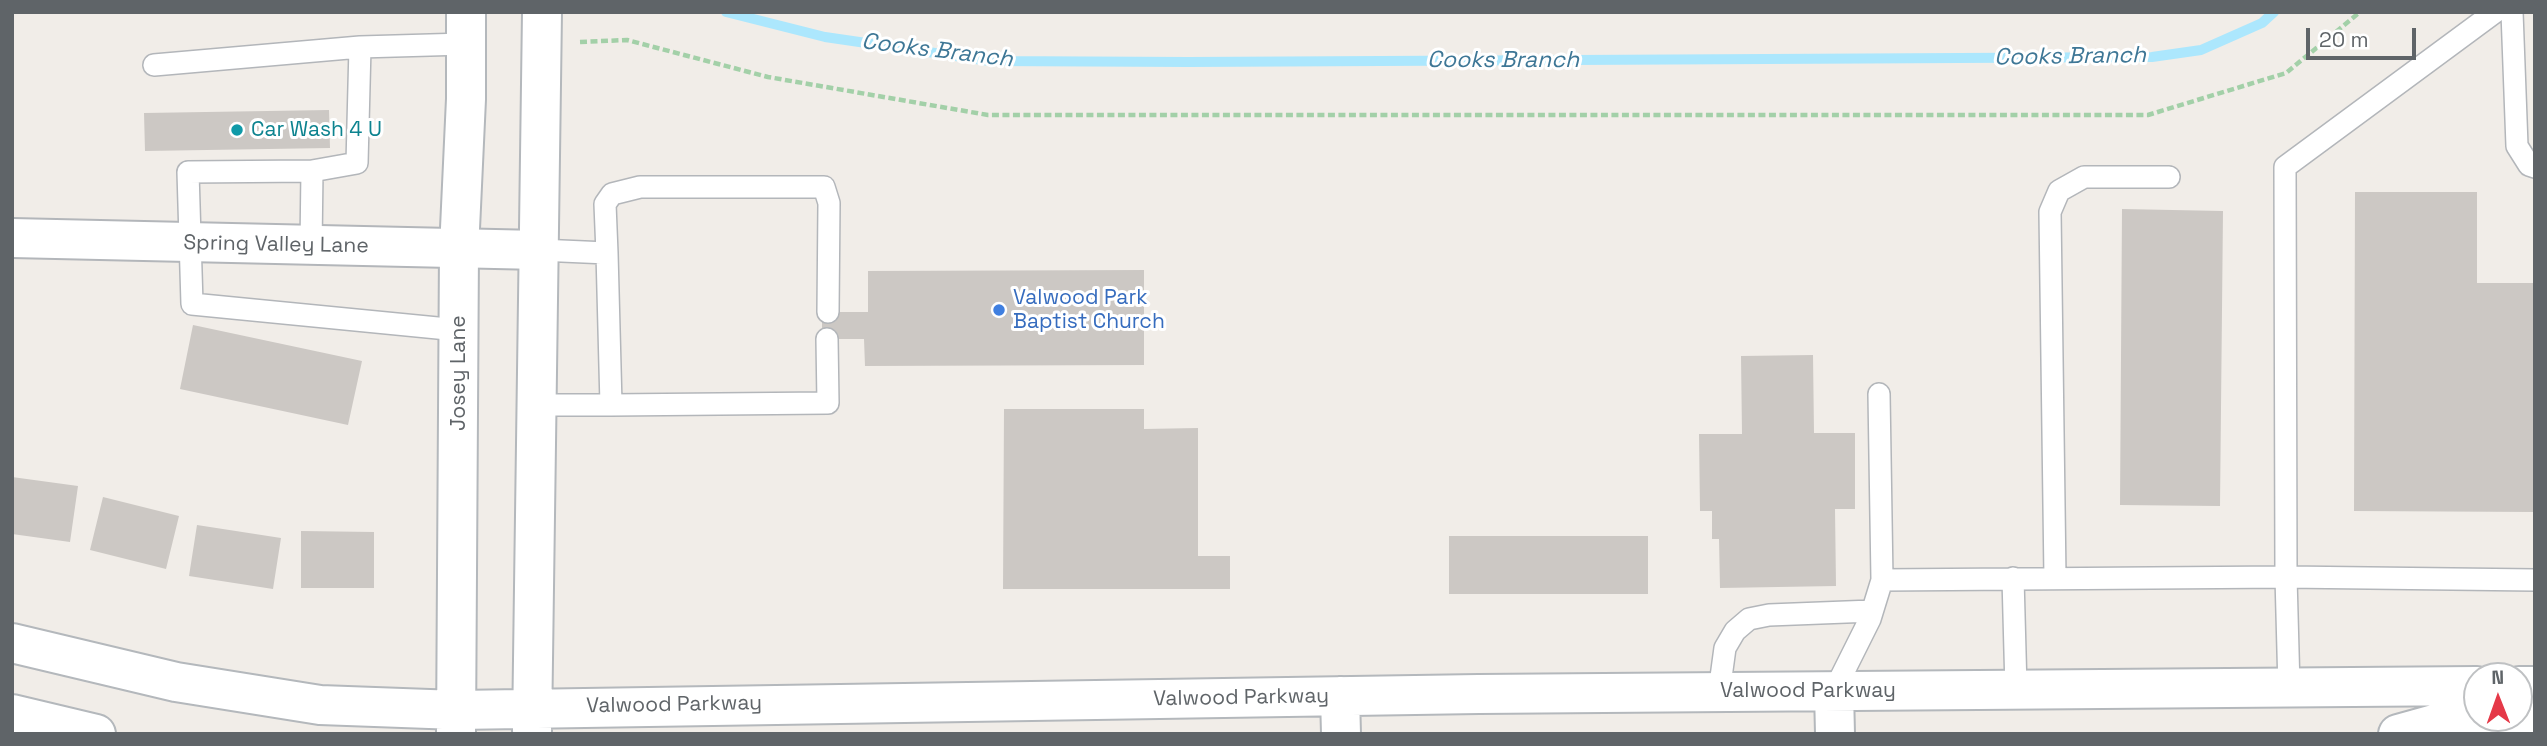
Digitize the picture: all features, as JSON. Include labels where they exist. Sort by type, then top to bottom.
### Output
[{"type":"main road","points":[[532,720],[542,12]]},
{"type":"main road","name":"Josey Lane","points":[[456,722],[459,250],[466,99],[466,28]]},
{"type":"main road","name":"Spring Valley Lane","points":[[12,237],[539,250]]},
{"type":"main road","name":"Valwood Parkway","points":[[12,643],[176,682],[320,705],[456,722],[1340,696],[2463,686]]},
{"type":"main road","points":[[1834,691],[1835,734]]},
{"type":"main road","points":[[1340,696],[1341,734]]},
{"type":"main road","points":[[12,714],[96,734]]},
{"type":"main road","points":[[2398,734],[2434,724],[2535,716]]},
{"type":"lane","points":[[2289,688],[2286,577],[2285,167],[2495,12]]},
{"type":"lane","points":[[2512,12],[2516,146],[2529,165],[2535,167]]},
{"type":"lane","points":[[154,65],[360,47],[466,28]]},
{"type":"lane","points":[[360,47],[357,163],[312,171],[188,172],[188,243],[192,304],[458,330]]},
{"type":"lane","points":[[310,246],[312,171]]},
{"type":"lane","points":[[2055,578],[2050,212],[2059,191],[2084,177],[2169,177]]},
{"type":"lane","points":[[611,405],[605,204],[612,194],[640,187],[824,187],[829,203],[828,312]]},
{"type":"lane","points":[[539,250],[607,253]]},
{"type":"lane","points":[[537,405],[828,403],[827,339]]},
{"type":"lane","points":[[1834,691],[1872,611],[1881,579],[1879,394]]},
{"type":"lane","points":[[1881,579],[2286,577],[2535,580]]},
{"type":"lane","points":[[2013,578],[2016,689]]},
{"type":"lane","points":[[1719,692],[1725,648],[1735,631],[1749,619],[1769,615],[1872,611]]},
{"type":"path","points":[[578,42],[627,40],[768,77],[988,115],[2148,115],[2286,73],[2360,12]]},
{"type":"building","name":"Car Wash 4 U","points":[[329,110],[330,148],[145,151],[144,113]]},
{"type":"building","points":[[2355,192],[2477,192],[2477,283],[2535,283],[2535,512],[2354,511]]},
{"type":"building","points":[[2122,209],[2223,211],[2220,506],[2120,505]]},
{"type":"building","points":[[1144,270],[1144,365],[865,366],[864,339],[822,339],[822,312],[868,312],[868,271]]},
{"type":"building","points":[[193,325],[362,361],[348,425],[180,389]]},
{"type":"building","points":[[1813,355],[1814,433],[1855,433],[1855,509],[1835,509],[1836,586],[1720,588],[1719,539],[1712,539],[1712,511],[1700,511],[1699,434],[1742,434],[1741,356]]},
{"type":"building","points":[[1004,409],[1144,409],[1144,429],[1198,428],[1198,556],[1230,556],[1230,589],[1003,589]]},
{"type":"building","points":[[12,477],[78,486],[70,542],[12,534]]},
{"type":"building","points":[[103,497],[179,516],[166,569],[90,550]]},
{"type":"building","points":[[197,525],[281,538],[273,589],[189,576]]},
{"type":"building","points":[[301,531],[374,532],[374,588],[301,588]]},
{"type":"building","points":[[1449,536],[1648,536],[1648,594],[1449,594]]},
{"type":"waterway","name":"Cooks Branch","points":[[726,12],[825,37],[990,61],[1188,62],[2152,57],[2201,50],[2262,23],[2274,12]]},
{"type":"place","name":"Car Wash 4 U","points":[[237,130]]},
{"type":"place","name":"Valwood Park Baptist Church","points":[[999,310]]}]
